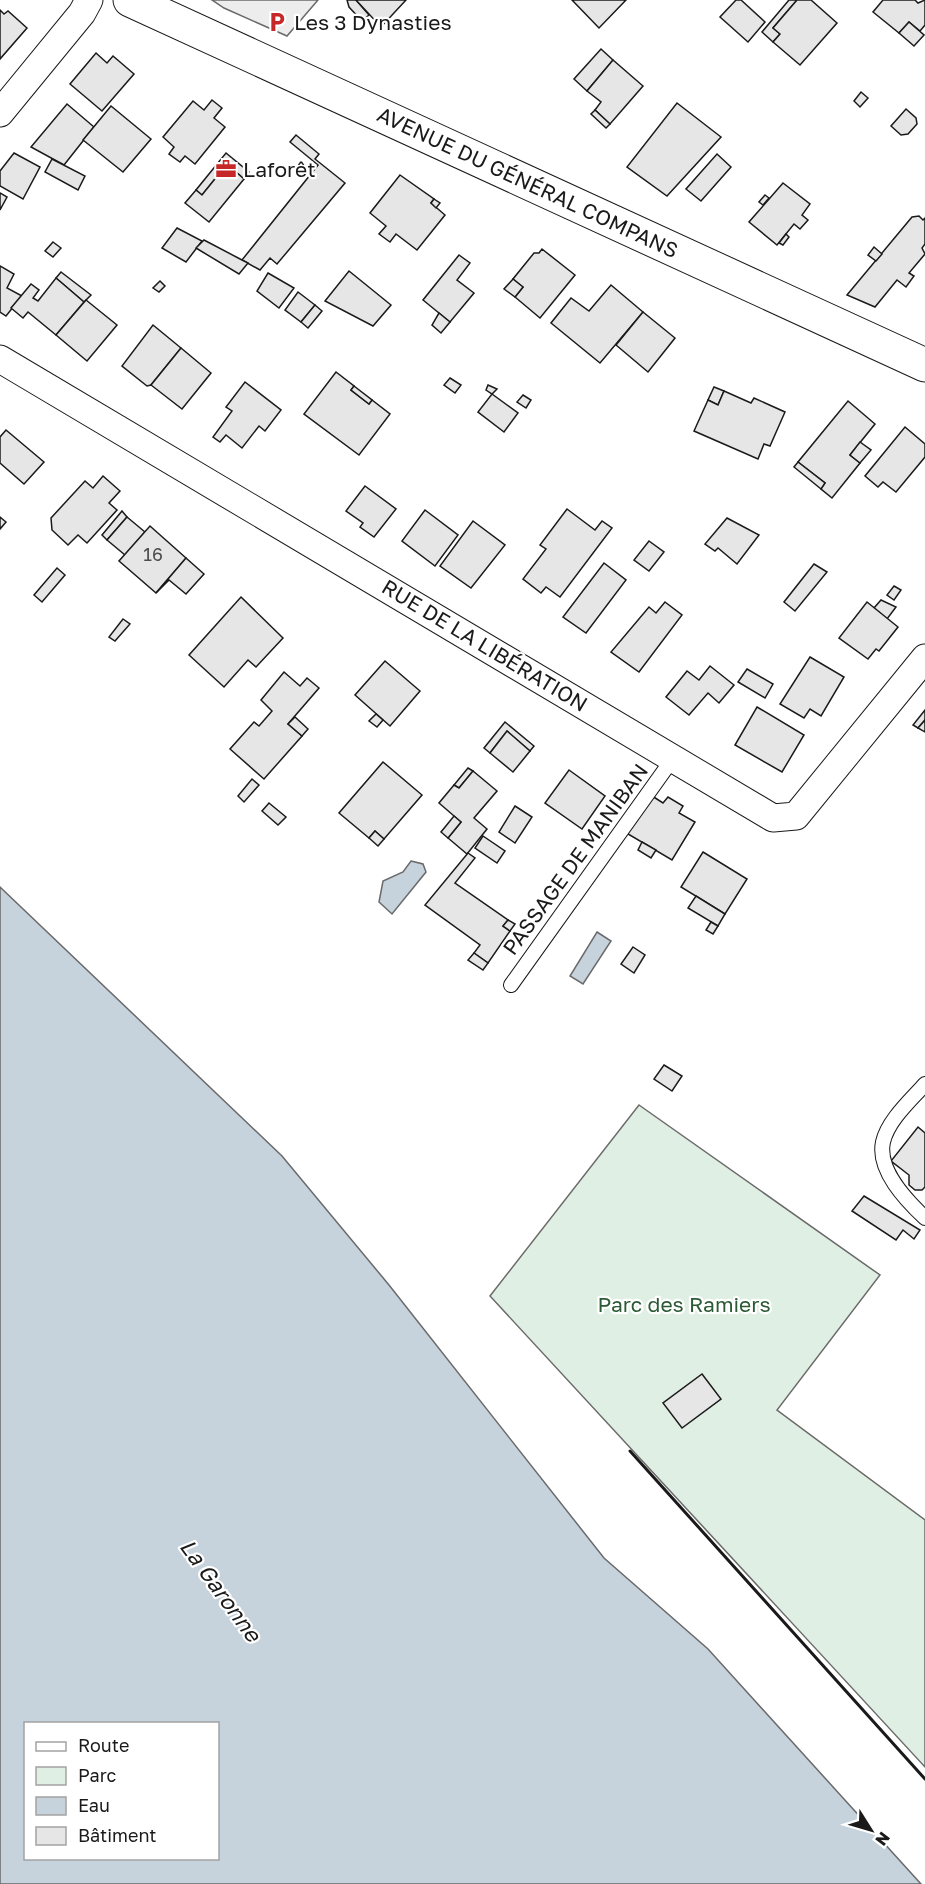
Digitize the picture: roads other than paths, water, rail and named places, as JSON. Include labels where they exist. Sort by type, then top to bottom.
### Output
[{"type":"main road","name":"AVENUE DU GÉNÉRAL COMPANS","points":[[130,0],[925,366]]},
{"type":"street","points":[[0,113],[82,13],[89,0]]},
{"type":"street","name":"RUE DE LA LIBÉRATION","points":[[0,358],[773,818],[796,816],[925,658]]},
{"type":"lane","name":"PASSAGE DE MANIBAN","points":[[511,985],[674,757]]},
{"type":"lane","points":[[925,1084],[899,1113],[883,1142],[884,1163],[896,1185],[925,1218]]},
{"type":"water","points":[[411,861],[423,864],[426,872],[392,914],[379,902],[383,881],[403,872]]},
{"type":"water","name":"La Garonne","points":[[0,887],[282,1156],[389,1285],[604,1558],[708,1649],[921,1884],[0,1884]]},
{"type":"water","points":[[597,932],[611,941],[583,984],[570,976]]},
{"type":"place","name":"Les 3 Dynasties","points":[[277,22]]},
{"type":"place","name":"Laforêt","points":[[226,169]]},
{"type":"park label","name":"Parc des Ramiers","points":[[684,1304]]}]
